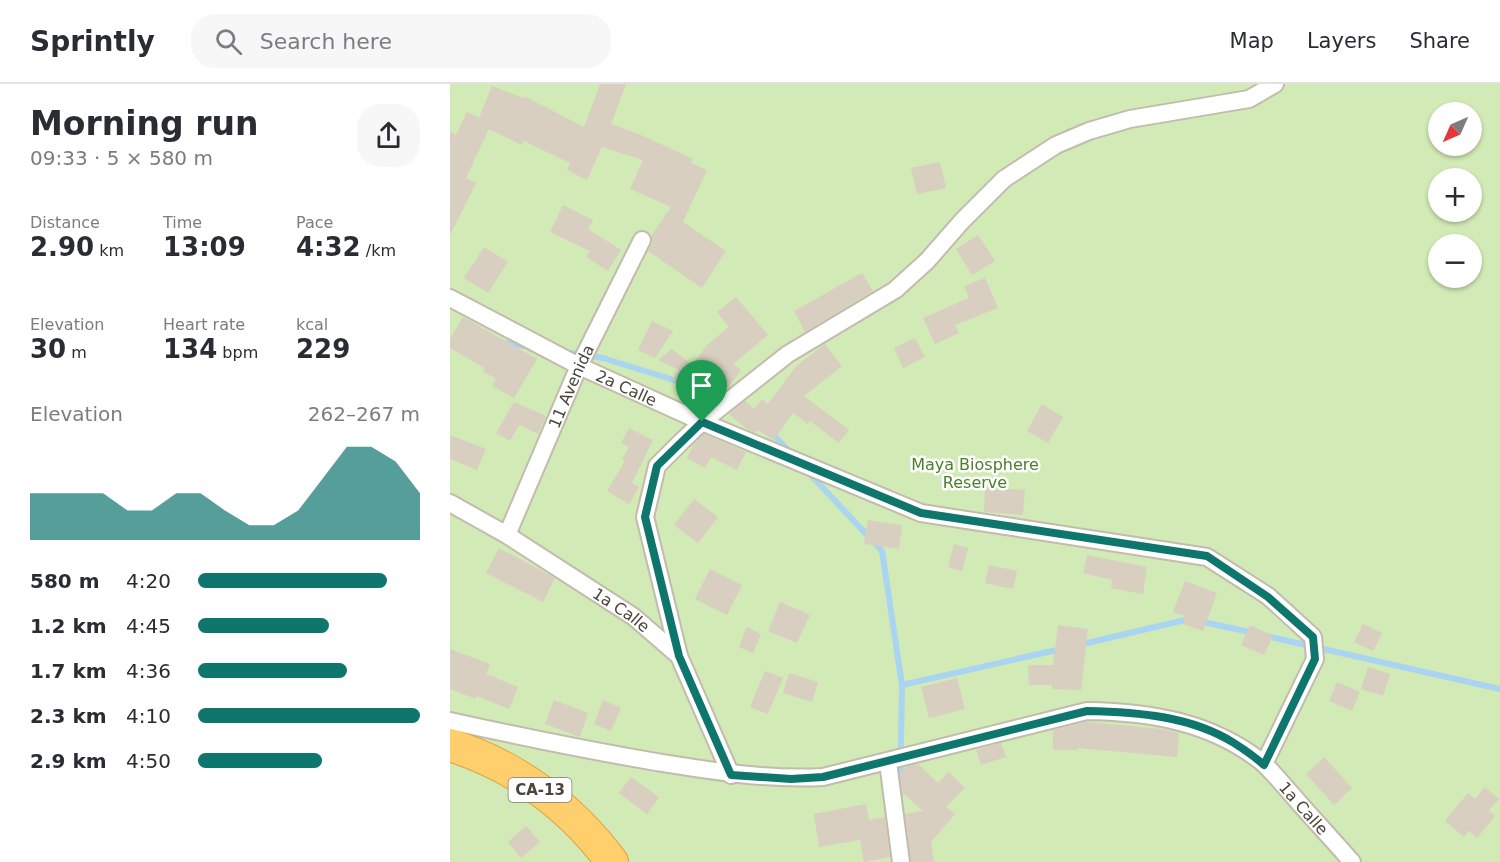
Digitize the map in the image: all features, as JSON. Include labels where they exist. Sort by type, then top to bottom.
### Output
[{"type":"highway","name":"CA-13","points":[[450,745],[498,763],[530,783],[565,809],[594,838],[612,862]]},
{"type":"street","points":[[679,656],[645,517],[657,466],[702,422],[788,354],[895,290],[927,261],[962,221],[1004,179],[1056,145],[1089,131],[1130,119],[1249,99],[1275,84]]},
{"type":"street","name":"11 Avenida","points":[[507,535],[579,366],[642,240]]},
{"type":"street","name":"2a Calle","points":[[450,298],[579,366],[702,422],[921,513],[1207,556],[1268,597],[1313,637],[1315,659],[1264,765]]},
{"type":"street","name":"1a Calle","points":[[450,503],[507,535],[634,618],[679,656],[731,775]]},
{"type":"street","name":"1a Calle","points":[[450,721],[592,751],[731,775],[791,779],[823,777],[1087,711],[1158,716],[1201,727],[1233,742],[1264,765],[1352,862]]},
{"type":"street","points":[[888,762],[901,862]]},
{"type":"green space","name":"Maya Biosphere Reserve","points":[[450,84],[1500,84],[1500,862],[450,862]]},
{"type":"building","points":[[600,84],[626,84],[611,124],[693,159],[691,163],[707,170],[683,222],[726,251],[702,288],[648,251],[652,244],[651,236],[671,207],[630,189],[643,160],[602,147],[587,180],[567,170],[570,163],[524,141],[522,145],[489,129],[466,178],[476,183],[450,235],[450,132],[456,135],[467,112],[479,118],[492,86],[523,98],[524,96],[584,127]]},
{"type":"building","points":[[940,162],[946,188],[917,194],[911,168]]},
{"type":"building","points":[[563,205],[593,220],[588,229],[621,250],[608,271],[586,257],[590,251],[550,232]]},
{"type":"building","points":[[978,235],[995,261],[972,275],[956,249]]},
{"type":"building","points":[[484,247],[508,262],[488,293],[464,278]]},
{"type":"building","points":[[862,273],[873,291],[805,332],[794,311]]},
{"type":"building","points":[[985,278],[998,308],[955,325],[959,333],[935,344],[923,318],[969,298],[964,286]]},
{"type":"building","points":[[736,297],[768,335],[733,364],[741,370],[728,388],[714,377],[697,399],[672,380],[679,370],[658,360],[672,349],[692,365],[708,344],[729,327],[717,312]]},
{"type":"building","points":[[463,317],[537,359],[514,398],[492,386],[496,379],[483,371],[484,368],[450,348],[450,339]]},
{"type":"building","points":[[652,321],[673,331],[655,358],[638,350]]},
{"type":"building","points":[[915,338],[925,357],[903,368],[894,348]]},
{"type":"building","points":[[825,344],[842,366],[804,396],[849,430],[839,443],[810,421],[808,424],[793,413],[774,440],[757,430],[755,433],[748,430],[729,414],[745,401],[754,409],[762,399],[768,404],[796,366]]},
{"type":"building","points":[[514,402],[546,416],[538,434],[519,425],[510,441],[496,433]]},
{"type":"building","points":[[1042,404],[1063,417],[1048,443],[1027,431]]},
{"type":"building","points":[[629,428],[653,440],[632,483],[639,487],[629,504],[607,491],[625,461],[622,459],[629,447],[621,443]]},
{"type":"building","points":[[704,434],[746,452],[737,470],[711,457],[705,468],[687,458],[694,444]]},
{"type":"building","points":[[450,435],[486,449],[477,470],[450,459]]},
{"type":"building","points":[[985,487],[1025,490],[1023,515],[984,512]]},
{"type":"building","points":[[694,499],[718,517],[698,543],[674,525]]},
{"type":"building","points":[[868,520],[902,525],[899,549],[864,544]]},
{"type":"building","points":[[954,544],[968,548],[962,571],[948,567]]},
{"type":"building","points":[[499,548],[555,578],[543,602],[486,573]]},
{"type":"building","points":[[1087,555],[1147,567],[1143,594],[1111,588],[1112,580],[1083,573]]},
{"type":"building","points":[[989,565],[1017,571],[1013,589],[985,583]]},
{"type":"building","points":[[710,569],[742,585],[727,615],[695,599]]},
{"type":"building","points":[[1185,581],[1217,593],[1203,631],[1183,624],[1185,616],[1173,612]]},
{"type":"building","points":[[780,602],[810,615],[797,643],[768,631]]},
{"type":"building","points":[[1363,624],[1382,633],[1373,651],[1354,642]]},
{"type":"building","points":[[1058,625],[1088,629],[1081,690],[1052,689],[1052,685],[1029,685],[1028,665],[1053,665]]},
{"type":"building","points":[[1250,625],[1273,636],[1264,655],[1241,645]]},
{"type":"building","points":[[747,627],[761,634],[753,653],[739,647]]},
{"type":"building","points":[[450,649],[490,664],[486,674],[518,687],[509,709],[477,696],[476,699],[450,689]]},
{"type":"building","points":[[1368,667],[1390,674],[1383,696],[1361,689]]},
{"type":"building","points":[[765,671],[783,678],[768,714],[750,707]]},
{"type":"building","points":[[789,673],[818,682],[812,702],[783,693]]},
{"type":"building","points":[[957,678],[965,709],[929,718],[921,687]]},
{"type":"building","points":[[1337,682],[1360,692],[1352,711],[1329,701]]},
{"type":"building","points":[[554,700],[588,713],[580,737],[545,724]]},
{"type":"building","points":[[603,700],[621,708],[611,731],[594,724]]},
{"type":"building","points":[[1087,722],[1162,729],[1179,733],[1177,757],[1078,748],[1078,750],[1053,750],[1053,730]]},
{"type":"building","points":[[1001,743],[1006,757],[981,765],[976,750]]},
{"type":"building","points":[[1324,757],[1352,788],[1334,805],[1306,774]]},
{"type":"building","points":[[918,764],[938,783],[949,772],[965,788],[946,807],[955,814],[931,842],[934,862],[911,862],[905,814],[923,811],[902,792],[900,773],[906,767]]},
{"type":"building","points":[[631,777],[659,797],[647,814],[619,793]]},
{"type":"building","points":[[1485,787],[1499,799],[1489,810],[1495,816],[1477,838],[1469,831],[1464,837],[1445,821],[1468,793],[1475,799]]},
{"type":"building","points":[[866,804],[869,820],[885,817],[890,857],[864,862],[860,840],[819,847],[814,814]]},
{"type":"building","points":[[526,826],[540,842],[521,858],[508,842]]},
{"type":"waterway","points":[[503,343],[531,347]]},
{"type":"waterway","points":[[565,352],[603,358],[680,382]]},
{"type":"waterway","points":[[698,388],[729,397]]},
{"type":"waterway","points":[[770,431],[790,452]]},
{"type":"waterway","points":[[809,473],[882,551],[902,685],[900,798]]},
{"type":"waterway","points":[[1079,645],[1189,619]]},
{"type":"waterway","points":[[1199,621],[1254,633]]},
{"type":"waterway","points":[[1266,636],[1500,689]]},
{"type":"waterway","points":[[902,685],[1061,649]]},
{"type":"route","points":[[702,422],[921,513],[1207,556],[1268,597],[1313,637],[1315,659],[1264,765],[1233,742],[1201,727],[1158,716],[1087,711],[823,777],[791,779],[731,775],[679,656],[645,517],[657,466],[702,422]]}]
